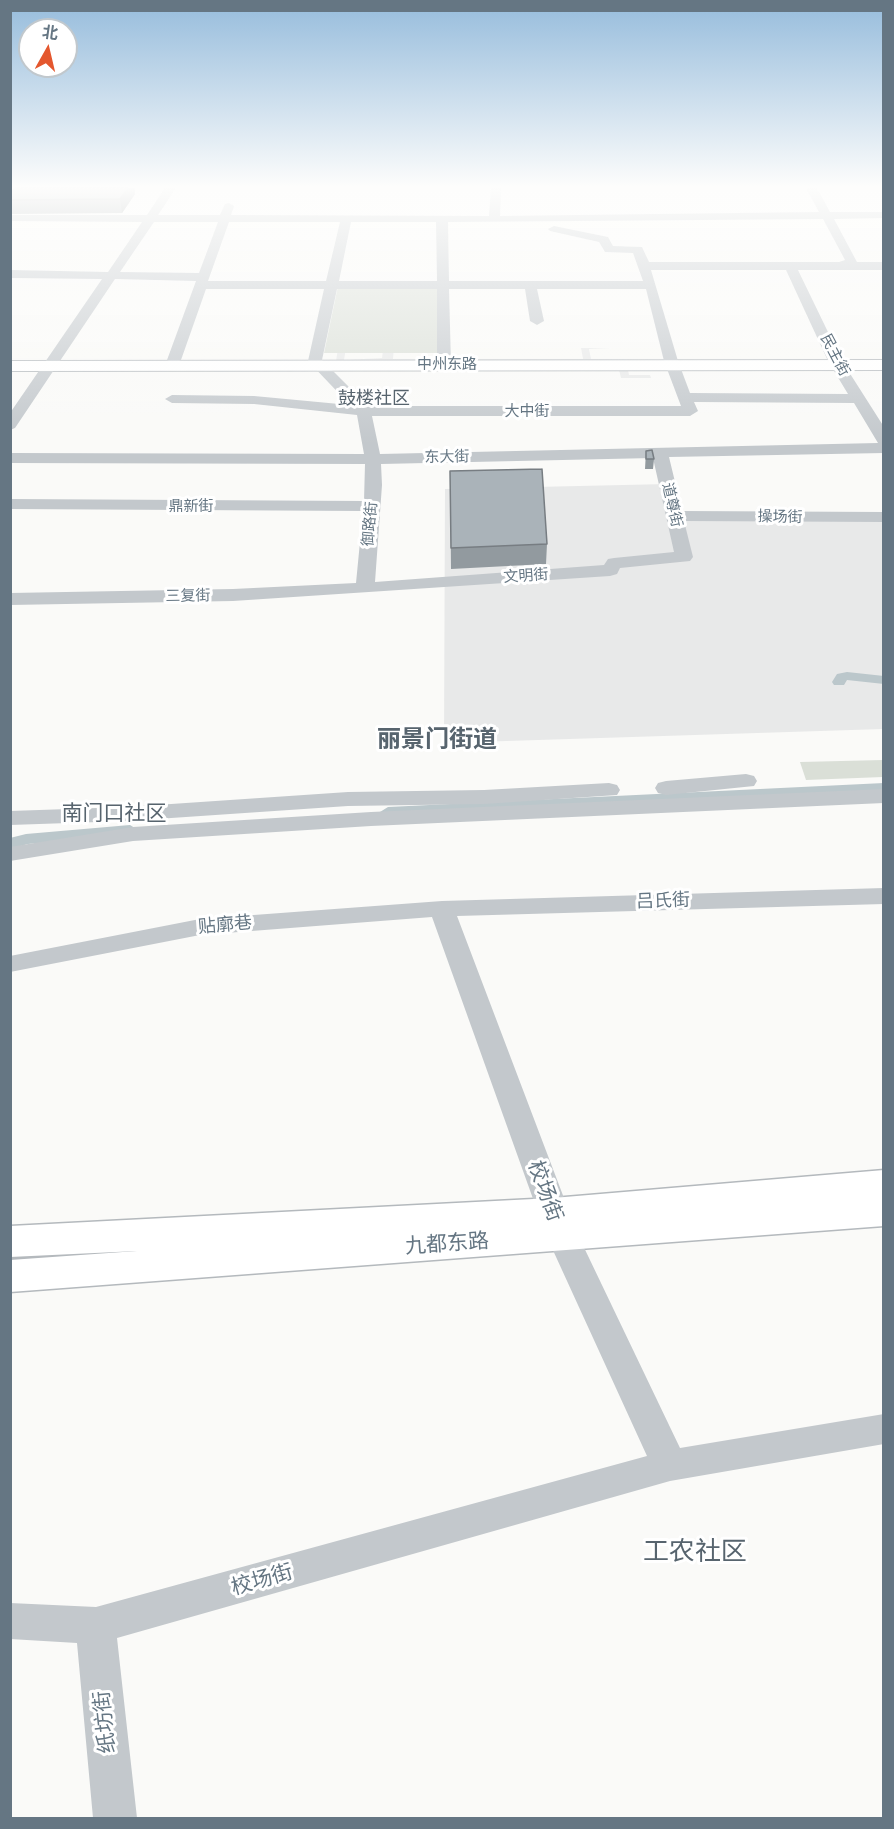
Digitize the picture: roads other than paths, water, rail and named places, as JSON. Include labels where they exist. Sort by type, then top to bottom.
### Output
[{"type":"highway","name":"九都东路","points":[[10,1276],[558,1224],[884,1184]]},
{"type":"highway","name":"九都东路","points":[[10,1242],[884,1211]]},
{"type":"main road","name":"中州东路","points":[[10,364],[174,360],[316,362]]},
{"type":"main road","name":"中州东路","points":[[54,363],[884,363]]},
{"type":"street","points":[[174,360],[205,273]]},
{"type":"street","points":[[333,273],[316,362],[369,411]]},
{"type":"street","points":[[443,273],[444,362]]},
{"type":"street","points":[[647,273],[672,363],[687,404]]},
{"type":"street","name":"民主街","points":[[794,273],[837,363],[884,440]]},
{"type":"street","points":[[10,274],[112,275],[203,281],[330,285],[651,285]]},
{"type":"street","points":[[10,425],[112,275]]},
{"type":"street","points":[[530,284],[537,321]]},
{"type":"street","name":"大中街","points":[[172,399],[254,400],[369,411],[860,399]]},
{"type":"street","name":"御路街","points":[[365,588],[372,507],[373,459],[369,411]]},
{"type":"street","name":"东大街","points":[[10,458],[373,459],[884,448]]},
{"type":"street","name":"道尊街","points":[[660,453],[684,557]]},
{"type":"street","name":"鼎新街","points":[[10,504],[372,507]]},
{"type":"street","name":"操场街","points":[[676,516],[884,517]]},
{"type":"street","name":"文明街","points":[[365,588],[610,570],[614,563],[684,557]]},
{"type":"street","name":"三复街","points":[[10,599],[233,595],[365,588]]},
{"type":"street","points":[[10,818],[127,814],[348,799],[484,797],[549,792],[676,788],[746,781]]},
{"type":"street","points":[[10,854],[133,834],[382,818],[884,796]]},
{"type":"street","name":"吕氏街","points":[[442,909],[884,896]]},
{"type":"street","name":"贴廓巷","points":[[10,964],[200,927],[442,909]]},
{"type":"street","name":"校场街","points":[[442,909],[558,1224],[670,1465]]},
{"type":"street","name":"校场街","points":[[10,1621],[96,1626],[670,1465],[884,1429]]},
{"type":"street","name":"纸坊街","points":[[96,1626],[115,1818]]},
{"type":"waterway","points":[[839,682],[842,677],[847,676],[884,680]]},
{"type":"waterway","points":[[388,812],[884,788]]},
{"type":"waterway","points":[[10,844],[26,839],[130,830]]},
{"type":"district","name":"鼓楼社区","points":[[374,399]]},
{"type":"district","name":"丽景门街道","points":[[437,740]]},
{"type":"district","name":"南门口社区","points":[[114,814]]},
{"type":"district","name":"工农社区","points":[[695,1552]]}]
